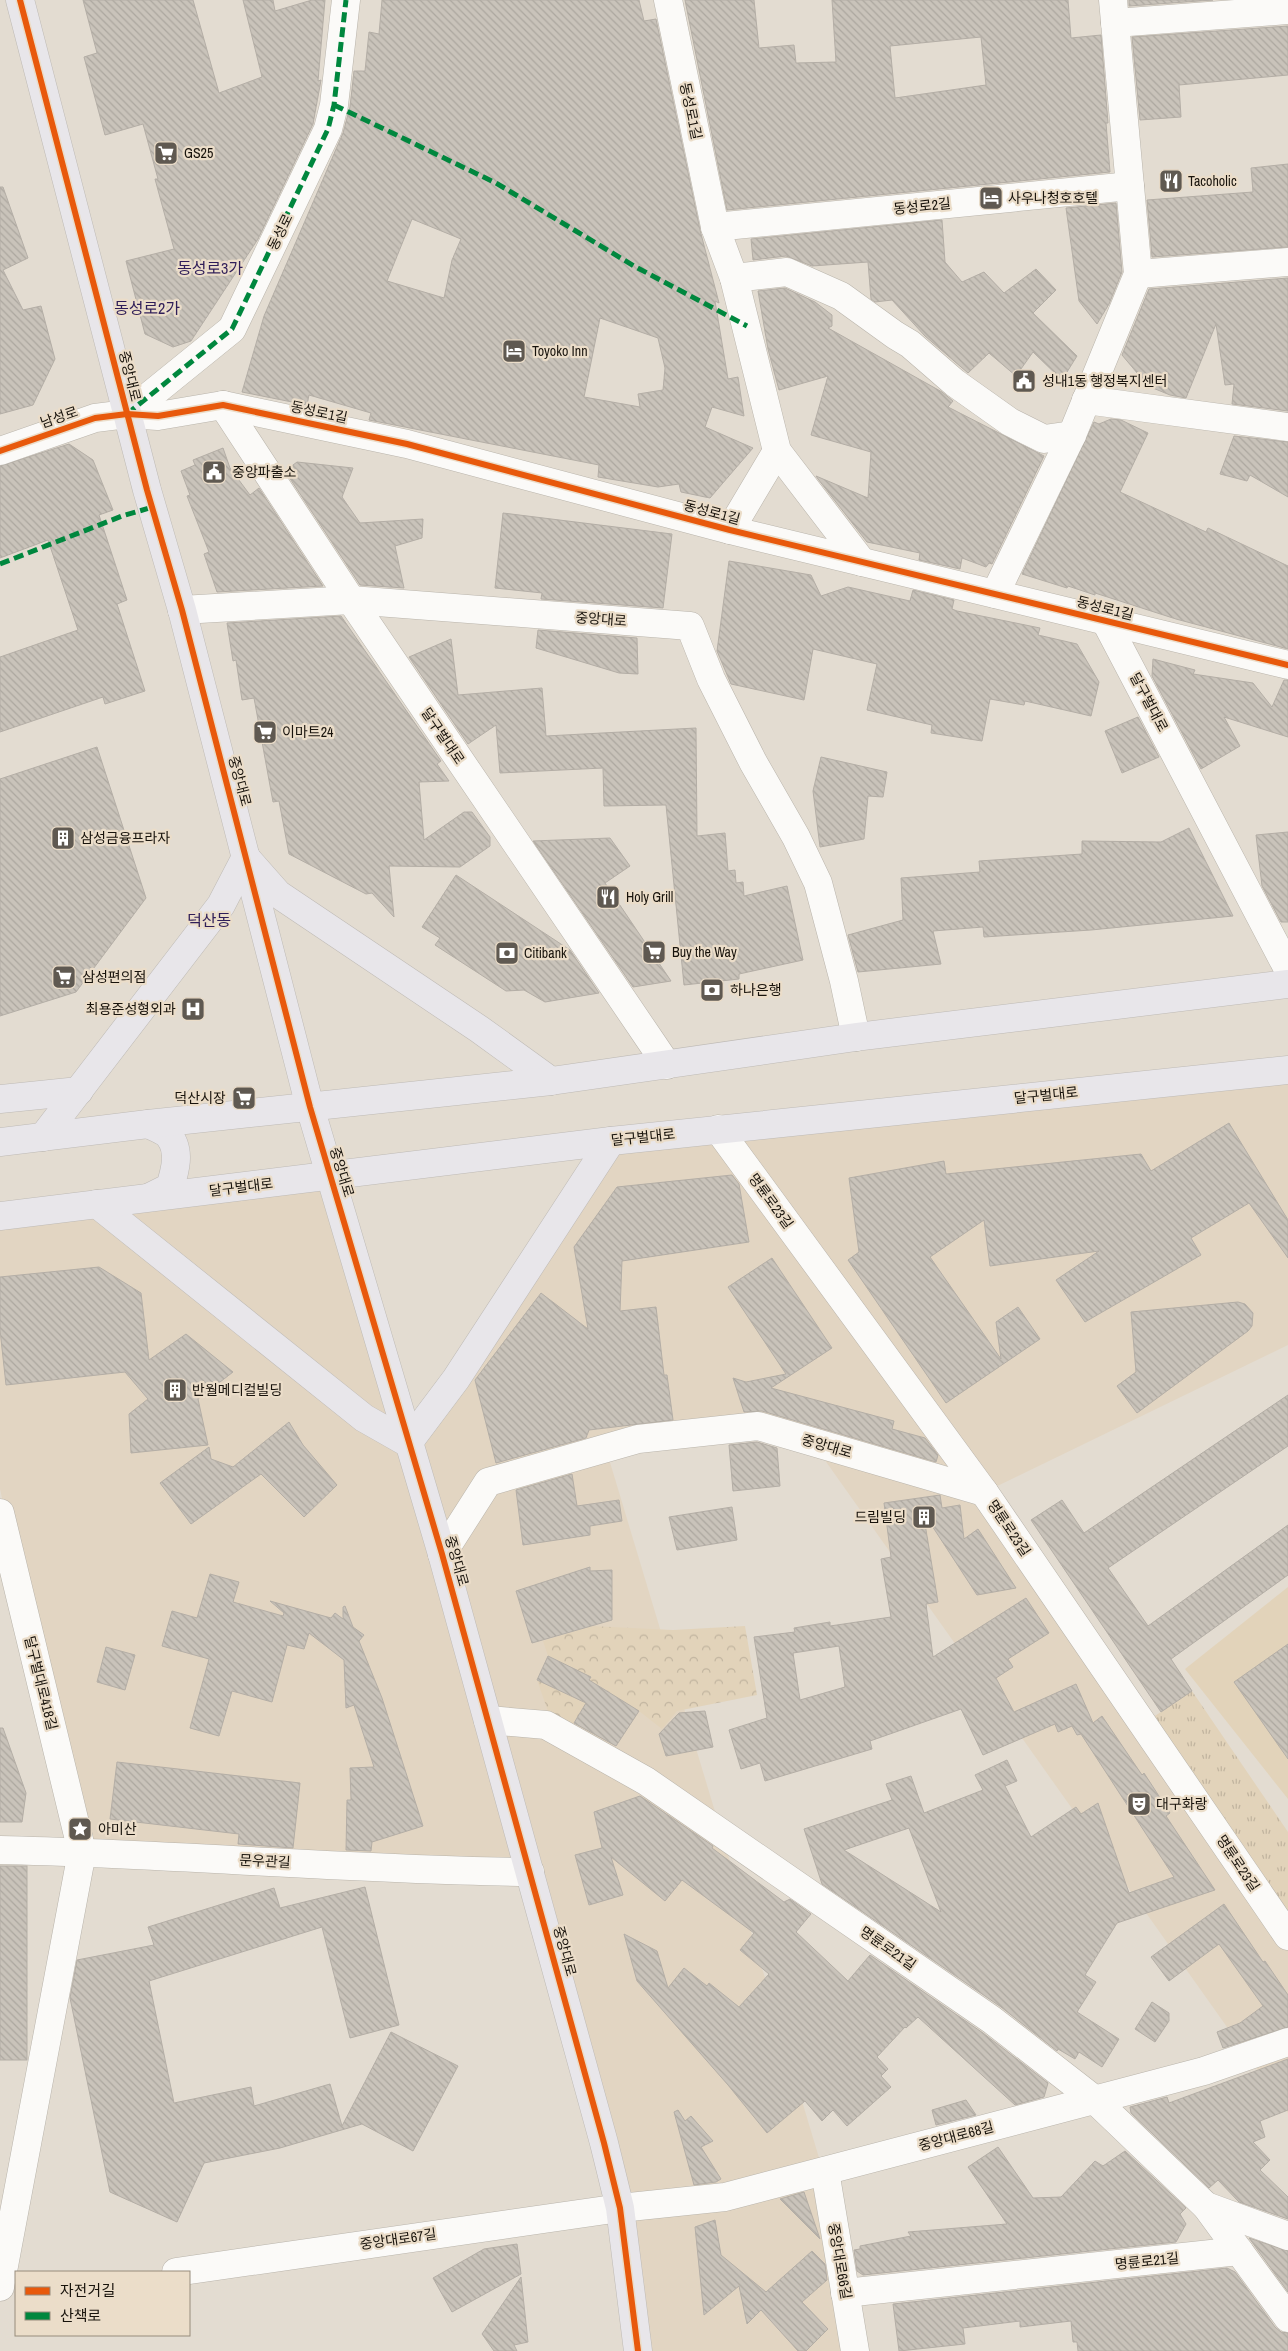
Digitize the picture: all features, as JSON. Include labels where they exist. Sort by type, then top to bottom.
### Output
[{"type":"main road","name":"중앙대로","points":[[20,0],[127,414],[182,610],[310,1107],[442,1554],[620,2208],[638,2351]]},
{"type":"main road","points":[[43,1137],[221,905],[246,857],[278,894],[479,1029],[550,1081]]},
{"type":"main road","points":[[0,1142],[148,1124],[550,1081],[856,1038],[1288,984]]},
{"type":"main road","name":"달구벌대로","points":[[0,1216],[611,1141],[1288,1070]]},
{"type":"main road","points":[[0,1099],[79,1091]]},
{"type":"main road","points":[[148,1124],[169,1136],[176,1154],[176,1168],[170,1187],[150,1197]]},
{"type":"main road","points":[[97,1204],[364,1418],[408,1442],[456,1379],[611,1141]]},
{"type":"street","name":"동성로","points":[[127,414],[232,329],[328,129],[334,105],[346,0]]},
{"type":"street","name":"동성로1길","points":[[668,0],[715,226],[734,278],[777,452],[730,530]]},
{"type":"street","points":[[995,594],[1072,434],[1138,274],[1114,11],[1288,10]]},
{"type":"street","name":"동성로2길","points":[[715,226],[1130,186]]},
{"type":"street","points":[[1138,274],[1288,262]]},
{"type":"street","points":[[734,278],[787,272],[840,296],[910,344],[955,383],[1010,422],[1044,439],[1072,434]]},
{"type":"street","points":[[1086,400],[1288,428]]},
{"type":"street","name":"동성로1길","points":[[127,414],[158,416],[223,405],[407,444],[730,530],[1288,666]]},
{"type":"street","name":"달구벌대로","points":[[223,405],[351,600],[667,1065]]},
{"type":"street","name":"남성로","points":[[0,451],[94,418],[127,414]]},
{"type":"street","points":[[777,452],[862,562]]},
{"type":"street","name":"중앙대로","points":[[182,610],[351,600],[690,626],[711,679],[753,762],[796,837],[818,883],[844,981],[856,1038]]},
{"type":"street","name":"달구벌대로","points":[[1106,622],[1288,969]]},
{"type":"street","name":"명륜로23길","points":[[718,1129],[984,1492],[1288,1936]]},
{"type":"street","name":"중앙대로","points":[[442,1554],[488,1482],[638,1439],[758,1426],[984,1492]]},
{"type":"street","name":"달구벌대로418길","points":[[0,1514],[82,1852]]},
{"type":"street","name":"명륜로21길","points":[[488,1720],[546,1725],[646,1781],[992,2020],[1095,2100],[1206,2206],[1288,2318]]},
{"type":"street","name":"문우관길","points":[[0,1850],[82,1852],[456,1871],[530,1872]]},
{"type":"street","points":[[0,2287],[82,1852]]},
{"type":"street","name":"중앙대로68길","points":[[620,2208],[725,2197],[1204,2071],[1288,2042]]},
{"type":"street","name":"중앙대로66길","points":[[824,2171],[855,2351]]},
{"type":"street","points":[[1206,2206],[1288,2236]]},
{"type":"street","name":"중앙대로67길","points":[[183,2271],[620,2208]]},
{"type":"street","name":"명륜로21길","points":[[845,2293],[1239,2251]]},
{"type":"street","points":[[0,2298],[15,2296]]},
{"type":"shaded area","points":[[1288,1065],[1288,1345],[985,1492],[1288,1937],[1288,2113],[812,1442],[758,1426],[606,1449],[823,2171],[855,2351],[638,2351],[620,2208],[527,1872],[82,1852],[0,1489],[0,1216],[331,1176],[408,1443],[611,1141]]},
{"type":"green space","points":[[1288,1587],[1288,1799],[1185,1669]]},
{"type":"green space","points":[[591,1626],[673,1630],[745,1626],[757,1695],[677,1711],[662,1729],[639,1711],[598,1685],[569,1730],[551,1720],[537,1680],[580,1700],[590,1677],[548,1656],[543,1641]]},
{"type":"green space","points":[[1192,1691],[1288,1832],[1288,1936],[1143,1724]]},
{"type":"building","points":[[83,0],[193,0],[219,93],[262,77],[243,0],[273,0],[275,11],[312,0],[325,0],[318,81],[321,80],[313,124],[258,239],[191,341],[173,347],[145,334],[126,261],[174,249],[155,179],[158,179],[143,124],[105,135],[84,57],[97,53]]},
{"type":"building","points":[[382,0],[639,0],[644,21],[656,19],[700,230],[719,303],[715,301],[728,379],[738,377],[744,416],[712,407],[705,427],[753,448],[710,498],[681,492],[679,484],[658,487],[598,477],[599,465],[369,420],[371,413],[309,395],[307,405],[242,392],[264,316],[343,133],[350,107],[354,71],[365,71],[369,32],[379,34]],"holes":[[[412,219],[461,239],[452,260],[444,298],[387,281]],[[600,318],[658,338],[665,368],[663,390],[638,394],[640,407],[584,397]]]},
{"type":"building","points":[[685,0],[754,0],[759,48],[794,45],[796,63],[836,62],[832,0],[1068,0],[1071,38],[1101,35],[1110,172],[727,210]],"holes":[[[981,37],[986,85],[895,98],[890,46]]]},
{"type":"building","points":[[1129,0],[1213,0],[1129,6]]},
{"type":"building","points":[[1288,26],[1288,75],[1179,85],[1181,117],[1140,120],[1132,37]]},
{"type":"building","points":[[1288,164],[1288,247],[1152,257],[1147,200],[1253,192],[1251,168]]},
{"type":"building","points":[[0,187],[3,187],[28,258],[3,270],[23,310],[41,306],[55,359],[33,405],[0,414]]},
{"type":"building","points":[[1116,203],[1122,272],[1109,304],[1097,324],[1079,301],[1066,208]]},
{"type":"building","points":[[942,220],[945,262],[962,282],[984,272],[1004,293],[1036,269],[1056,290],[1033,313],[1077,356],[1062,380],[1033,352],[1016,376],[989,353],[968,373],[925,336],[892,300],[875,302],[871,299],[868,262],[812,266],[786,256],[753,260],[751,239]]},
{"type":"building","points":[[1288,278],[1288,411],[1232,404],[1234,384],[1225,385],[1216,324],[1186,398],[1170,395],[1148,386],[1122,355],[1149,289]]},
{"type":"building","points":[[785,288],[815,302],[832,315],[832,326],[828,328],[942,392],[953,401],[948,407],[1044,456],[992,564],[989,563],[986,567],[962,558],[960,569],[919,560],[920,553],[867,542],[818,479],[816,476],[868,498],[871,452],[811,435],[828,376],[779,390],[768,349],[758,291]]},
{"type":"building","points":[[1111,419],[1121,420],[1148,433],[1120,492],[1206,532],[1208,528],[1288,566],[1288,649],[1176,619],[1095,593],[1095,595],[1068,586],[1067,588],[1022,574],[1094,422],[1099,424]]},
{"type":"building","points":[[1234,436],[1288,442],[1288,497],[1250,475],[1247,481],[1220,474]]},
{"type":"building","points":[[69,444],[93,460],[113,510],[99,515],[127,600],[117,604],[145,691],[105,704],[103,697],[0,732],[0,657],[78,630],[48,540],[0,558],[0,466]]},
{"type":"building","points":[[223,448],[230,468],[250,495],[259,488],[323,586],[217,592],[204,554],[209,552],[187,496],[190,495],[181,471],[195,465],[193,460]]},
{"type":"building","points":[[297,462],[353,468],[342,497],[360,523],[423,519],[422,538],[395,546],[404,588],[360,585],[285,471]]},
{"type":"building","points":[[503,513],[672,534],[663,608],[541,599],[542,593],[495,588]]},
{"type":"building","points":[[729,561],[811,575],[821,596],[848,587],[910,601],[913,590],[954,600],[952,609],[957,611],[1040,628],[1038,635],[1077,644],[1099,682],[1091,716],[1025,701],[1024,705],[990,699],[982,741],[931,733],[932,725],[867,710],[877,664],[813,649],[804,700],[731,684],[717,651]]},
{"type":"building","points":[[341,616],[441,761],[437,764],[449,781],[419,782],[424,840],[464,812],[472,812],[490,837],[490,846],[460,867],[389,866],[394,917],[372,893],[366,894],[289,854],[279,801],[273,802],[254,698],[242,700],[236,660],[233,661],[227,623]]},
{"type":"building","points":[[538,630],[637,638],[638,674],[619,673],[536,648]]},
{"type":"building","points":[[451,639],[458,695],[542,688],[546,736],[696,728],[697,836],[725,833],[728,871],[735,870],[736,883],[743,882],[744,896],[787,886],[803,960],[739,974],[739,979],[684,985],[666,805],[604,806],[603,768],[500,773],[496,725],[468,744],[409,657]]},
{"type":"building","points":[[1153,659],[1195,670],[1193,674],[1253,683],[1272,707],[1284,680],[1288,680],[1288,737],[1224,717],[1240,746],[1201,769],[1152,676]]},
{"type":"building","points":[[1138,717],[1159,757],[1122,773],[1105,731]]},
{"type":"building","name":"삼성금융프라자","points":[[97,747],[146,898],[76,992],[0,1016],[0,779]]},
{"type":"building","points":[[821,757],[887,772],[883,797],[868,796],[864,839],[820,847],[813,791]]},
{"type":"building","points":[[1189,828],[1233,916],[1091,930],[984,937],[983,927],[933,931],[941,964],[858,972],[848,935],[903,920],[901,878],[980,872],[979,861],[1082,854],[1082,841],[1161,842]]},
{"type":"building","points":[[1288,832],[1288,922],[1281,922],[1262,886],[1256,835]]},
{"type":"building","points":[[610,838],[630,866],[605,883],[671,981],[633,987],[533,841]]},
{"type":"building","points":[[456,875],[570,950],[599,993],[545,1002],[524,990],[506,991],[435,945],[440,938],[422,927]]},
{"type":"building","points":[[1229,1123],[1288,1220],[1288,1258],[1249,1203],[1191,1238],[1201,1255],[1085,1322],[1056,1280],[1099,1251],[990,1266],[984,1220],[930,1257],[1001,1359],[996,1322],[1018,1307],[1040,1339],[946,1403],[848,1260],[859,1252],[849,1178],[944,1161],[946,1174],[1141,1154],[1151,1171]]},
{"type":"building","points":[[732,1175],[739,1184],[749,1242],[622,1261],[620,1311],[656,1307],[664,1375],[667,1375],[673,1420],[589,1430],[586,1438],[496,1463],[475,1380],[541,1293],[588,1329],[574,1247],[617,1187]]},
{"type":"building","points":[[772,1258],[832,1348],[771,1388],[894,1421],[892,1429],[925,1438],[938,1455],[936,1462],[762,1411],[744,1412],[733,1378],[746,1382],[786,1374],[728,1287]]},
{"type":"building","points":[[99,1267],[141,1293],[149,1360],[186,1334],[233,1372],[198,1399],[208,1445],[131,1453],[129,1414],[148,1399],[125,1372],[6,1385],[0,1330],[0,1277]]},
{"type":"building","points":[[1238,1302],[1245,1304],[1253,1313],[1252,1326],[1248,1331],[1137,1413],[1117,1386],[1136,1372],[1131,1312]]},
{"type":"building","points":[[1288,1395],[1288,1446],[1108,1568],[1148,1626],[1288,1525],[1288,1575],[1171,1659],[1192,1691],[1161,1712],[1031,1520],[1062,1500],[1084,1533]]},
{"type":"building","points":[[289,1422],[303,1445],[337,1485],[304,1517],[261,1474],[191,1524],[160,1483],[209,1447],[211,1459],[233,1467]]},
{"type":"building","points":[[757,1442],[777,1448],[780,1486],[733,1491],[729,1445]]},
{"type":"building","points":[[572,1474],[577,1506],[619,1500],[622,1521],[590,1526],[590,1535],[523,1545],[516,1490]]},
{"type":"building","points":[[940,1495],[942,1508],[960,1505],[964,1539],[978,1529],[1016,1588],[977,1595],[923,1512],[938,1602],[926,1604],[933,1657],[1026,1598],[1049,1633],[1008,1659],[1013,1667],[996,1678],[1014,1712],[1076,1684],[1093,1723],[1102,1716],[1142,1775],[1144,1773],[1170,1813],[1166,1816],[1215,1890],[1117,1923],[1085,1975],[1096,1982],[1077,2012],[1119,2039],[1102,2067],[1079,2052],[1075,2059],[1058,2049],[1057,2051],[1001,2007],[822,1884],[804,1829],[892,1800],[886,1784],[911,1776],[924,1813],[983,1790],[975,1775],[1007,1760],[1017,1781],[1005,1786],[1031,1837],[1076,1807],[1081,1814],[1098,1803],[1129,1893],[1174,1877],[1081,1734],[1077,1735],[1072,1726],[1058,1732],[1055,1724],[983,1755],[961,1709],[870,1741],[872,1749],[765,1781],[760,1763],[741,1769],[729,1730],[767,1718],[754,1637],[795,1632],[794,1628],[830,1622],[830,1626],[891,1617],[881,1559],[891,1557],[884,1503]],"holes":[[[839,1646],[845,1687],[800,1700],[793,1653]],[[909,1828],[941,1912],[844,1850]]]},
{"type":"building","points":[[732,1507],[737,1540],[677,1550],[669,1517]]},
{"type":"building","points":[[590,1567],[590,1571],[612,1570],[612,1620],[532,1643],[516,1591]]},
{"type":"building","points":[[210,1574],[239,1582],[233,1602],[283,1616],[284,1613],[270,1601],[331,1618],[335,1613],[343,1619],[343,1607],[345,1606],[353,1627],[364,1635],[359,1641],[382,1698],[423,1826],[372,1842],[371,1851],[346,1850],[347,1800],[351,1800],[350,1768],[374,1767],[354,1705],[346,1708],[344,1660],[309,1633],[304,1649],[287,1645],[272,1702],[232,1691],[219,1736],[190,1728],[209,1659],[162,1646],[172,1611],[197,1618]]},
{"type":"building","points":[[1288,1644],[1288,1759],[1234,1682]]},
{"type":"building","points":[[106,1647],[135,1655],[125,1690],[97,1682]]},
{"type":"building","points":[[548,1656],[591,1677],[589,1680],[639,1711],[616,1746],[574,1723],[586,1703],[537,1680]]},
{"type":"building","points":[[705,1711],[713,1747],[666,1756],[659,1734],[679,1713]]},
{"type":"building","points":[[0,1728],[3,1728],[26,1793],[22,1822],[0,1822]]},
{"type":"building","points":[[117,1762],[300,1783],[293,1848],[238,1844],[239,1834],[110,1819]]},
{"type":"building","points":[[640,1796],[713,1846],[712,1848],[784,1902],[790,1899],[811,1914],[796,1932],[848,1981],[870,1955],[983,2033],[1048,2083],[1044,2097],[1015,2105],[918,2017],[905,2027],[877,2057],[888,2069],[881,2076],[891,2087],[847,2126],[833,2110],[822,2121],[805,2101],[767,2133],[728,2085],[637,1981],[624,1934],[657,1951],[668,1988],[684,1968],[707,1986],[709,1983],[739,2007],[769,1974],[740,1950],[754,1933],[682,1880],[665,1901],[611,1857],[623,1895],[589,1905],[575,1855],[602,1848],[594,1812]]},
{"type":"building","points":[[0,1866],[27,1866],[27,2060],[0,2060]]},
{"type":"building","points":[[365,1887],[399,2025],[350,2038],[322,1927],[149,1981],[174,2103],[251,2087],[254,2106],[330,2084],[342,2126],[391,2032],[458,2066],[413,2151],[362,2124],[280,2148],[204,2163],[177,2222],[110,2192],[70,1998],[77,1960],[154,1945],[148,1927],[274,1888],[280,1908]]},
{"type":"building","points":[[1224,1904],[1288,1995],[1288,2027],[1223,2048],[1217,2032],[1240,2023],[1263,2006],[1219,1944],[1169,1981],[1151,1957]]},
{"type":"building","points":[[1152,2002],[1169,2013],[1169,2021],[1155,2042],[1135,2029]]},
{"type":"building","points":[[1288,2059],[1288,2110],[1260,2121],[1265,2137],[1253,2142],[1270,2160],[1260,2170],[1288,2197],[1288,2219],[1239,2202],[1218,2180],[1209,2188],[1131,2113],[1130,2107],[1167,2097],[1169,2103]]},
{"type":"building","points":[[966,2100],[976,2115],[936,2125],[932,2110]]},
{"type":"building","points":[[678,2110],[685,2121],[691,2116],[713,2141],[701,2147],[721,2179],[716,2182],[694,2185],[674,2112]]},
{"type":"building","points":[[998,2147],[1033,2198],[1061,2197],[1095,2161],[1103,2166],[1125,2151],[1186,2208],[1180,2214],[1186,2224],[1176,2242],[863,2275],[857,2271],[854,2250],[860,2249],[860,2246],[911,2236],[908,2232],[1007,2224],[968,2167]]},
{"type":"building","points":[[804,2192],[820,2239],[780,2199]]},
{"type":"building","points":[[715,2220],[721,2255],[766,2292],[812,2251],[825,2264],[827,2280],[802,2302],[828,2329],[806,2351],[798,2351],[761,2310],[747,2324],[739,2286],[704,2315],[695,2227]]},
{"type":"building","points":[[1249,2238],[1288,2251],[1288,2292],[1252,2242]]},
{"type":"building","points":[[517,2244],[521,2274],[452,2312],[433,2278],[484,2249]]},
{"type":"building","points":[[1227,2268],[1235,2272],[1275,2327],[1281,2332],[1288,2333],[1288,2351],[1078,2351],[1077,2342],[1073,2342],[1071,2321],[1020,2327],[1020,2321],[963,2328],[965,2344],[899,2351],[893,2304]]},
{"type":"building","points":[[521,2277],[528,2342],[514,2345],[517,2351],[494,2351],[482,2334]]},
{"type":"marked path","points":[[127,414],[232,329],[328,129],[334,105],[346,0]]},
{"type":"marked path","points":[[334,105],[496,183],[634,266],[747,326]]},
{"type":"marked path","points":[[0,564],[122,516],[153,507]]},
{"type":"cycle path","points":[[20,0],[147,490],[182,610],[310,1107],[442,1554],[604,2143],[620,2208],[638,2351]]},
{"type":"cycle path","points":[[0,451],[95,418],[127,414],[158,416],[223,405],[407,444],[730,530],[1288,665]]},
{"type":"place","name":"GS25","points":[[166,153]]},
{"type":"place","name":"Tacoholic","points":[[1171,181]]},
{"type":"place","name":"사우나청호호텔","points":[[991,198]]},
{"type":"place","name":"Toyoko Inn","points":[[514,351]]},
{"type":"place","name":"성내1동 행정복지센터","points":[[1024,381]]},
{"type":"place","name":"중앙파출소","points":[[214,472]]},
{"type":"place","name":"이마트24","points":[[265,732]]},
{"type":"place","name":"삼성금융프라자","points":[[63,838]]},
{"type":"place","name":"Holy Grill","points":[[608,897]]},
{"type":"place","name":"Buy the Way","points":[[654,952]]},
{"type":"place","name":"Citibank","points":[[507,953]]},
{"type":"place","name":"삼성편의점","points":[[64,977]]},
{"type":"place","name":"하나은행","points":[[712,990]]},
{"type":"place","name":"최용준성형외과","points":[[193,1009]]},
{"type":"place","name":"덕산시장","points":[[244,1098]]},
{"type":"place","name":"반월메디컬빌딩","points":[[175,1390]]},
{"type":"place","name":"드림빌딩","points":[[924,1517]]},
{"type":"place","name":"대구화랑","points":[[1139,1804]]},
{"type":"place","name":"아미산","points":[[80,1829]]},
{"type":"district","name":"동성로3가","points":[[210,268]]},
{"type":"district","name":"동성로2가","points":[[147,308]]},
{"type":"district","name":"덕산동","points":[[209,920]]}]
